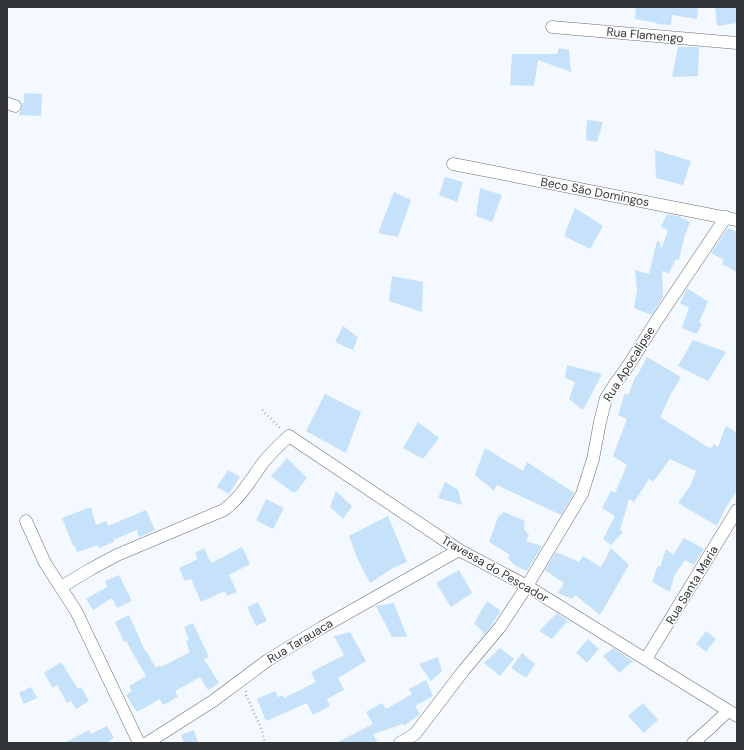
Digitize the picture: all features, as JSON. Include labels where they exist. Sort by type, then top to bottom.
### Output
[{"type":"street","name":"Rua Flamengo","points":[[552,27],[737,43]]},
{"type":"street","name":"Beco São Domingos","points":[[453,164],[731,218]]},
{"type":"street","name":"Rua Apocalipse","points":[[400,743],[415,734],[464,670],[500,627],[527,586],[582,494],[593,459],[606,398],[655,323],[731,218]]},
{"type":"street","name":"Travessa do Pescador","points":[[289,436],[459,550],[527,586],[732,714]]},
{"type":"street","points":[[60,587],[117,555],[224,510],[248,486],[263,463],[289,436]]},
{"type":"street","name":"Rua Santa Maria","points":[[646,659],[737,510]]},
{"type":"street","points":[[26,521],[45,563],[76,611],[139,743]]},
{"type":"street","name":"Rua Tarauaca","points":[[147,743],[166,738],[212,701],[268,660],[459,550]]},
{"type":"street","points":[[693,743],[732,714]]},
{"type":"path","points":[[262,410],[289,436]]},
{"type":"path","points":[[244,678],[246,695],[261,728],[265,743]]},
{"type":"building","points":[[636,7],[698,7],[697,19],[672,15],[671,25],[657,24],[635,19]]},
{"type":"building","points":[[715,7],[737,7],[737,23],[717,26]]},
{"type":"building","points":[[678,47],[699,47],[698,76],[672,77]]},
{"type":"building","points":[[559,48],[569,50],[571,72],[538,60],[534,86],[510,85],[512,54],[557,54]]},
{"type":"building","points":[[24,93],[42,94],[41,116],[18,115],[22,108],[22,103],[24,103]]},
{"type":"building","points":[[587,120],[603,122],[597,142],[586,140]]},
{"type":"building","points":[[655,150],[691,161],[683,185],[656,178]]},
{"type":"building","points":[[445,177],[463,182],[457,202],[439,195]]},
{"type":"building","points":[[480,188],[502,195],[492,222],[476,216]]},
{"type":"building","points":[[394,192],[411,200],[398,237],[378,233]]},
{"type":"building","points":[[575,208],[603,226],[590,249],[564,236]]},
{"type":"building","points":[[667,214],[679,216],[690,222],[684,238],[679,260],[676,259],[669,273],[662,271],[663,297],[652,315],[634,308],[637,290],[635,270],[649,274],[657,241],[660,242],[661,250],[668,231],[661,226]]},
{"type":"building","points":[[728,228],[737,232],[737,272],[722,264],[724,260],[711,253]]},
{"type":"building","points":[[392,276],[423,282],[422,312],[389,301]]},
{"type":"building","points":[[687,288],[708,302],[699,322],[702,325],[696,334],[682,328],[689,307],[680,304]]},
{"type":"building","points":[[343,326],[358,337],[353,350],[335,342]]},
{"type":"building","points":[[693,340],[726,352],[708,381],[678,366]]},
{"type":"building","points":[[647,357],[681,377],[660,417],[711,449],[714,444],[718,447],[726,426],[737,433],[737,491],[726,507],[717,526],[678,503],[691,485],[696,471],[670,459],[653,482],[649,479],[634,502],[629,499],[620,530],[623,532],[611,545],[603,539],[615,516],[602,508],[611,491],[615,493],[627,465],[613,456],[627,419],[618,415],[625,393],[628,395],[636,375],[637,376]]},
{"type":"building","points":[[567,365],[602,374],[583,410],[569,399],[575,382],[565,378]]},
{"type":"building","points":[[325,394],[361,412],[346,453],[306,431]]},
{"type":"building","points":[[418,422],[439,438],[423,459],[403,448]]},
{"type":"building","points":[[485,448],[523,471],[527,462],[574,493],[561,515],[497,485],[494,491],[475,475]]},
{"type":"building","points":[[287,458],[307,478],[296,492],[292,492],[271,476]]},
{"type":"building","points":[[228,470],[240,477],[229,494],[217,487]]},
{"type":"building","points":[[445,482],[458,490],[462,505],[438,498]]},
{"type":"building","points":[[336,491],[352,506],[343,519],[330,507]]},
{"type":"building","points":[[266,499],[284,508],[273,529],[256,520]]},
{"type":"building","points":[[91,507],[96,525],[106,521],[108,526],[146,510],[155,530],[139,537],[137,530],[113,540],[114,542],[99,548],[98,545],[77,552],[75,546],[73,546],[62,518]]},
{"type":"building","points":[[504,512],[525,521],[524,529],[529,535],[526,541],[542,546],[527,571],[516,566],[508,559],[509,554],[489,542],[498,517]]},
{"type":"building","points":[[388,516],[407,562],[393,568],[370,583],[358,560],[349,536]]},
{"type":"building","points":[[684,538],[704,549],[694,565],[685,560],[674,576],[670,592],[652,582],[658,565],[660,567],[666,549],[673,555]]},
{"type":"building","points":[[242,547],[250,564],[229,575],[237,592],[227,596],[225,591],[201,602],[191,579],[185,581],[179,568],[198,559],[195,553],[204,548],[211,563]]},
{"type":"building","points":[[611,548],[629,565],[600,615],[575,595],[572,599],[558,593],[564,583],[545,570],[556,552],[579,562],[583,556],[601,567]]},
{"type":"building","points":[[459,570],[472,593],[451,607],[436,583]]},
{"type":"building","points":[[119,575],[132,601],[117,608],[112,598],[93,610],[86,599],[107,587],[105,581]]},
{"type":"building","points":[[487,601],[501,611],[485,634],[474,623]]},
{"type":"building","points":[[258,602],[267,621],[256,626],[247,607]]},
{"type":"building","points":[[394,603],[407,637],[392,637],[376,606]]},
{"type":"building","points":[[557,613],[568,621],[552,639],[539,631]]},
{"type":"building","points":[[129,615],[145,651],[156,668],[160,665],[161,667],[190,652],[186,641],[189,640],[184,627],[193,623],[209,657],[204,659],[219,683],[208,690],[200,677],[175,691],[178,697],[163,705],[160,699],[137,712],[126,695],[132,691],[129,686],[146,676],[126,641],[124,642],[115,622]]},
{"type":"building","points":[[706,631],[716,639],[706,652],[696,644]]},
{"type":"building","points":[[350,632],[366,661],[338,678],[344,690],[327,699],[330,706],[313,715],[307,703],[266,721],[257,699],[275,691],[278,697],[283,695],[284,698],[316,682],[311,672],[344,655],[334,636]]},
{"type":"building","points":[[588,639],[599,649],[587,663],[576,653]]},
{"type":"building","points":[[500,648],[514,659],[500,676],[484,663]]},
{"type":"building","points":[[613,648],[633,661],[619,673],[603,656]]},
{"type":"building","points":[[522,653],[535,664],[526,678],[511,668]]},
{"type":"building","points":[[438,657],[442,671],[431,681],[419,664]]},
{"type":"building","points":[[61,662],[78,689],[81,687],[89,701],[76,709],[71,701],[67,703],[57,685],[53,688],[44,673]]},
{"type":"building","points":[[426,680],[433,696],[415,706],[420,714],[404,726],[403,724],[373,734],[378,743],[336,743],[373,724],[366,712],[382,703],[386,709],[412,694],[409,689]]},
{"type":"building","points":[[31,687],[37,698],[24,704],[19,693]]},
{"type":"building","points":[[643,703],[658,720],[644,733],[628,716]]},
{"type":"building","points":[[107,726],[114,738],[106,743],[64,743],[89,730],[91,734]]},
{"type":"building","points":[[194,730],[198,743],[184,743],[181,735]]}]
